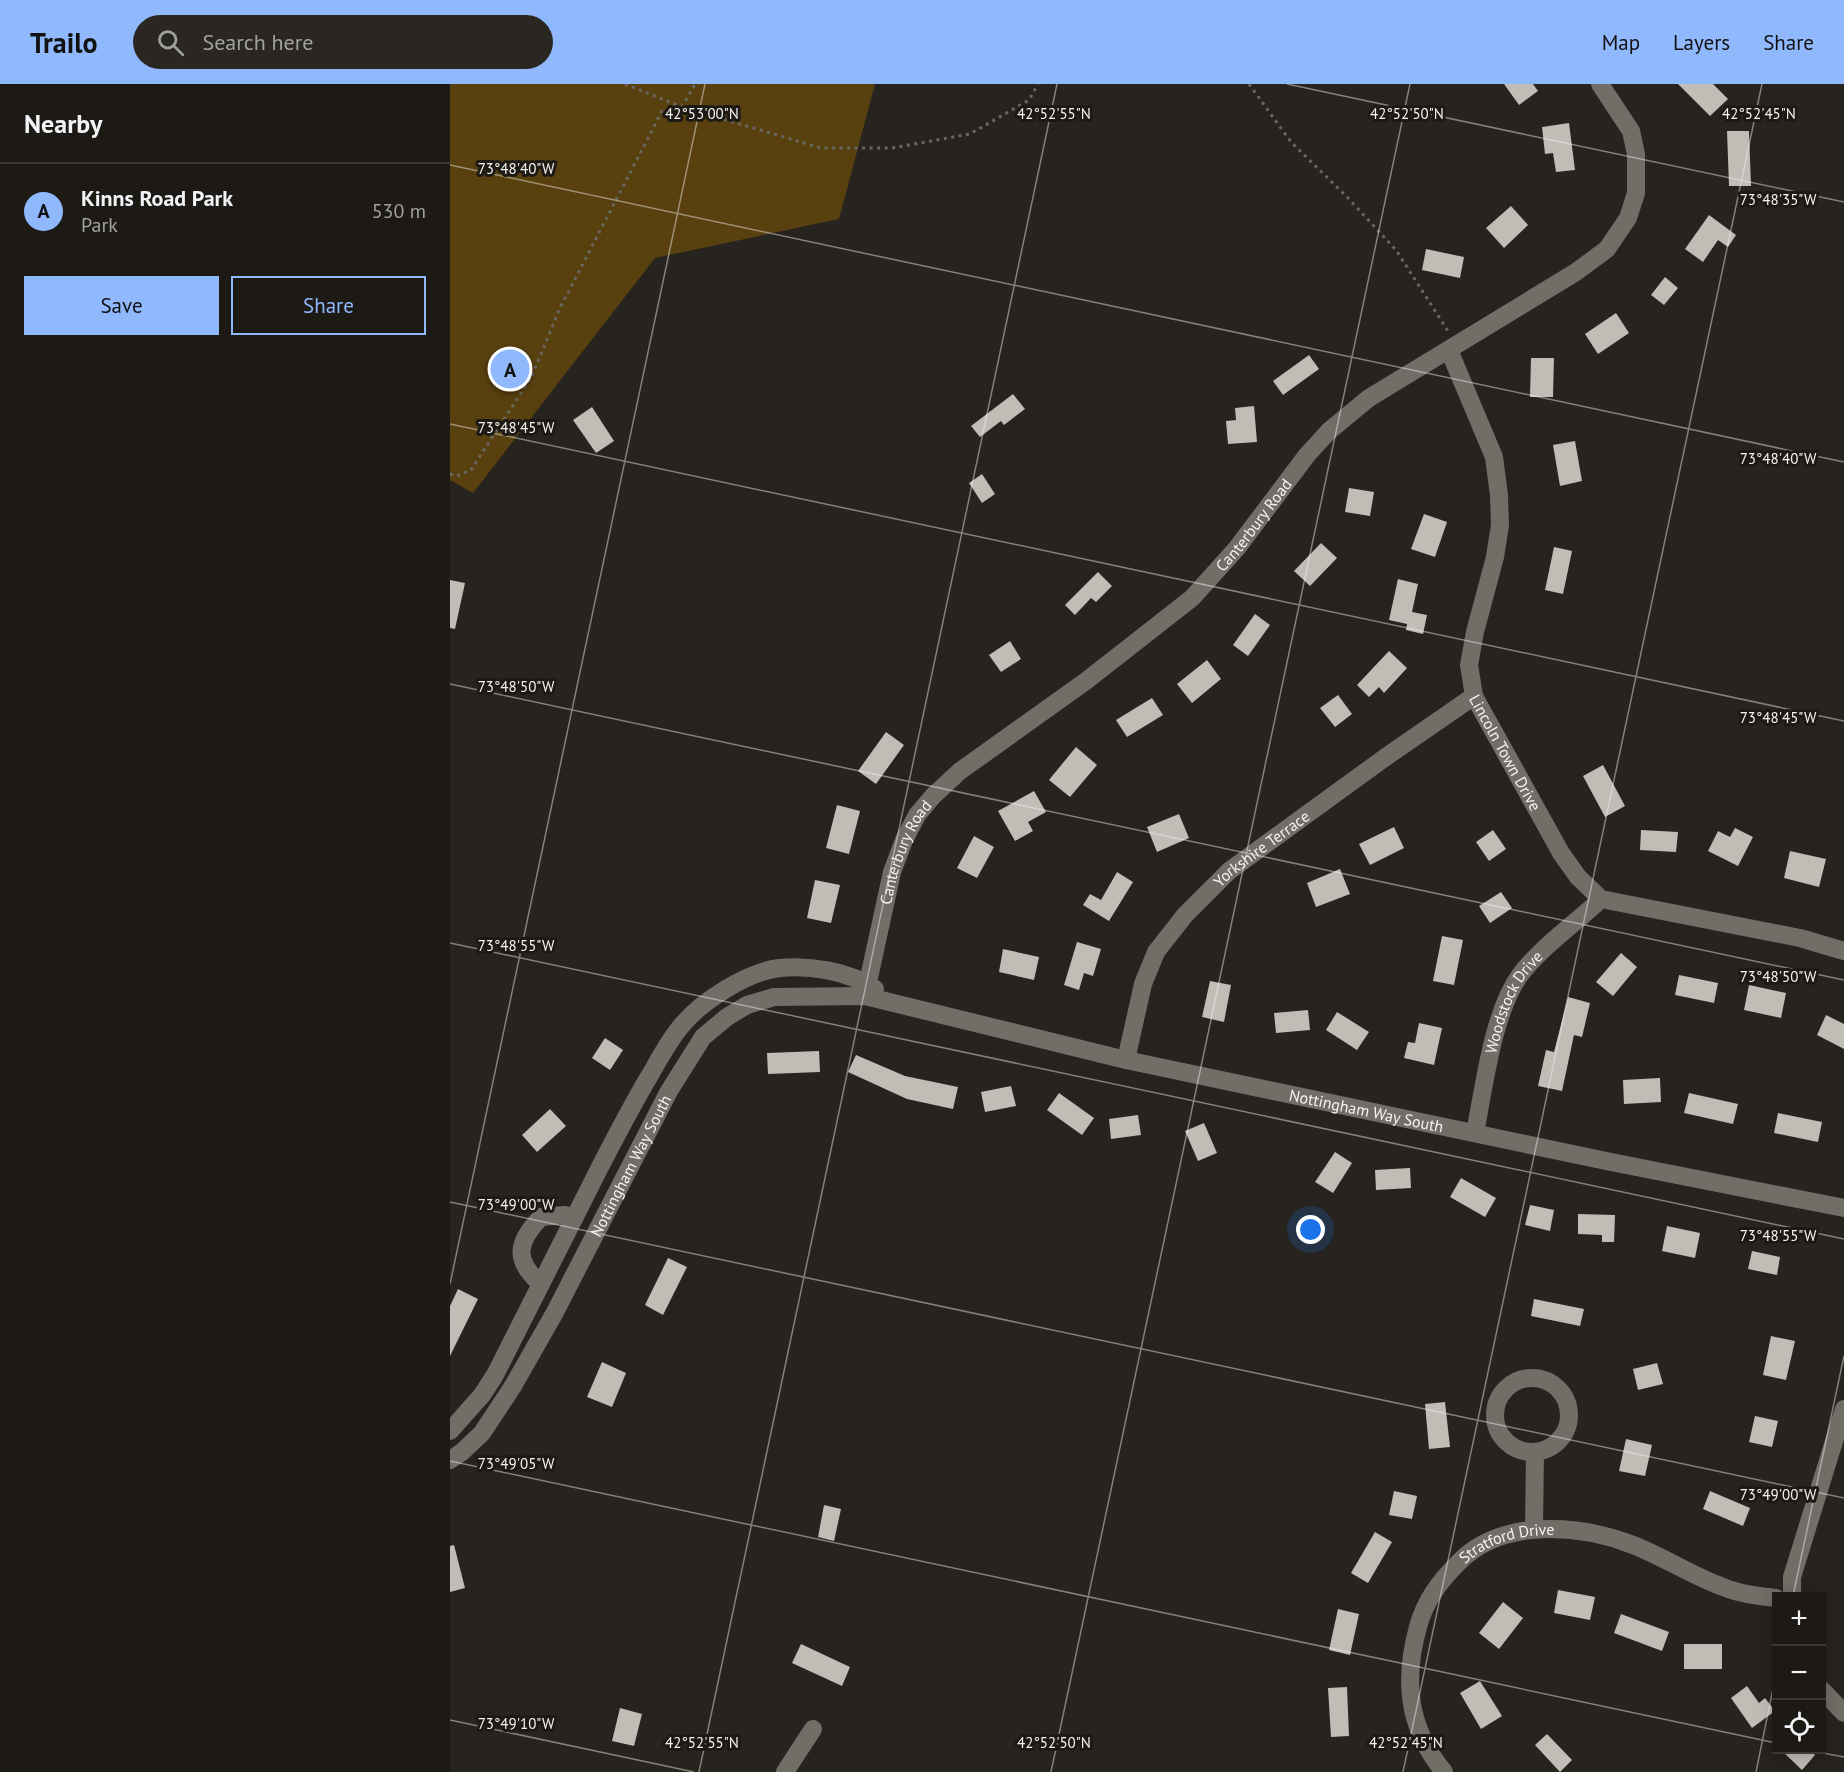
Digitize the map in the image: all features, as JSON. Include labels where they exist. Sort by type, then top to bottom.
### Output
[{"type":"street","name":"Canterbury Road","points":[[866,989],[892,872],[904,840],[917,815],[933,796],[960,771],[1086,681],[1192,598],[1238,548],[1307,455],[1329,431],[1369,398],[1576,272],[1607,249],[1628,218],[1636,194],[1636,154],[1631,131],[1600,84]]},
{"type":"street","name":"Lincoln Town Drive","points":[[1453,348],[1494,457],[1499,495],[1500,525],[1495,557],[1475,632],[1469,665],[1474,696],[1561,853],[1578,877],[1601,899]]},
{"type":"street","name":"Yorkshire Terrace","points":[[1126,1060],[1143,984],[1156,952],[1185,915],[1229,871],[1474,696]]},
{"type":"street","points":[[1601,899],[1800,938],[1844,951]]},
{"type":"street","name":"Woodstock Drive","points":[[1474,1133],[1494,1041],[1505,1005],[1519,976],[1538,954],[1601,899]]},
{"type":"street","name":"Nottingham Way South","points":[[450,1431],[482,1395],[495,1375],[621,1125],[664,1050],[682,1024],[704,1005],[752,976],[778,968],[817,969],[844,975],[890,1002],[1126,1060],[1844,1208]]},
{"type":"street","name":"Nottingham Way South","points":[[450,1460],[482,1433],[513,1386],[554,1314],[669,1091],[703,1037],[727,1017],[747,1005],[774,997],[866,989]]},
{"type":"street","name":"Nottingham Way South","points":[[541,1284],[525,1266],[520,1252],[523,1239],[541,1217],[565,1215],[575,1217]]},
{"type":"street","points":[[1526,1378],[1535,1378],[1552,1384],[1564,1397],[1569,1414],[1559,1440],[1552,1446],[1535,1452],[1510,1445],[1499,1432],[1495,1415],[1499,1398],[1504,1391],[1510,1385],[1526,1378]]},
{"type":"street","points":[[1792,1592],[1792,1577],[1844,1409]]},
{"type":"street","points":[[1534,1528],[1535,1452]]},
{"type":"street","name":"Stratford Drive","points":[[1444,1772],[1432,1757],[1417,1728],[1409,1691],[1409,1672],[1414,1641],[1422,1612],[1439,1581],[1465,1556],[1482,1544],[1502,1535],[1534,1528],[1601,1535],[1632,1545],[1723,1587],[1772,1597]]},
{"type":"street","points":[[1826,1695],[1844,1713]]},
{"type":"street","points":[[785,1772],[813,1729]]},
{"type":"path","points":[[626,84],[682,107],[821,148],[892,148],[970,134],[1029,100],[1038,84]]},
{"type":"path","points":[[450,474],[457,476],[471,470],[532,376],[559,310],[662,111],[682,107],[696,84]]},
{"type":"path","points":[[1249,84],[1291,142],[1348,198],[1396,250],[1453,348]]},
{"type":"shaded area","points":[[450,84],[875,84],[839,219],[655,258],[473,493],[450,480]]},
{"type":"building","points":[[1504,84],[1533,84],[1538,91],[1519,105]]},
{"type":"building","points":[[1678,84],[1713,84],[1728,99],[1710,116]]},
{"type":"building","points":[[1569,123],[1575,170],[1556,172],[1553,153],[1545,154],[1542,127]]},
{"type":"building","points":[[1727,131],[1749,131],[1751,186],[1729,186]]},
{"type":"building","points":[[1511,206],[1528,225],[1504,248],[1486,228]]},
{"type":"building","points":[[1709,215],[1736,235],[1728,247],[1718,240],[1703,262],[1685,249]]},
{"type":"building","points":[[1426,249],[1464,257],[1460,278],[1422,270]]},
{"type":"building","points":[[1665,277],[1678,288],[1664,305],[1651,295]]},
{"type":"building","points":[[1616,313],[1629,333],[1598,354],[1585,334]]},
{"type":"building","points":[[1309,355],[1319,369],[1283,395],[1273,381]]},
{"type":"building","points":[[1531,358],[1554,358],[1553,397],[1530,397]]},
{"type":"building","points":[[1013,394],[1025,409],[1004,425],[1001,421],[980,437],[971,426]]},
{"type":"building","points":[[1254,406],[1257,442],[1228,444],[1226,421],[1236,420],[1235,408]]},
{"type":"building","points":[[592,407],[614,441],[596,453],[573,420]]},
{"type":"building","points":[[1575,441],[1582,481],[1560,486],[1553,445]]},
{"type":"building","points":[[982,474],[995,494],[982,503],[969,483]]},
{"type":"building","points":[[1349,488],[1374,492],[1370,516],[1345,512]]},
{"type":"building","points":[[1424,514],[1447,522],[1435,557],[1411,549]]},
{"type":"building","points":[[1321,543],[1337,558],[1310,586],[1294,571]]},
{"type":"building","points":[[1554,547],[1572,551],[1563,594],[1545,590]]},
{"type":"building","points":[[1098,572],[1112,586],[1096,602],[1091,598],[1075,615],[1065,605]]},
{"type":"building","points":[[1398,579],[1418,584],[1412,612],[1427,615],[1423,634],[1406,630],[1407,624],[1389,620]]},
{"type":"building","points":[[450,580],[465,583],[455,629],[450,628]]},
{"type":"building","points":[[1255,614],[1270,625],[1248,656],[1233,645]]},
{"type":"building","points":[[1010,641],[1021,659],[1001,672],[989,655]]},
{"type":"building","points":[[1389,651],[1407,668],[1384,693],[1379,687],[1369,697],[1357,685]]},
{"type":"building","points":[[1207,660],[1221,679],[1192,703],[1177,684]]},
{"type":"building","points":[[1338,695],[1352,714],[1335,727],[1320,708]]},
{"type":"building","points":[[1152,698],[1163,715],[1127,737],[1116,720]]},
{"type":"building","points":[[886,732],[904,745],[876,784],[858,771]]},
{"type":"building","points":[[1076,747],[1097,765],[1070,797],[1049,780]]},
{"type":"building","points":[[1603,765],[1625,806],[1605,817],[1583,776]]},
{"type":"building","points":[[1034,791],[1046,812],[1028,822],[1033,831],[1015,841],[998,811]]},
{"type":"building","points":[[837,805],[860,811],[849,854],[826,848]]},
{"type":"building","points":[[1179,814],[1189,838],[1157,852],[1147,827]]},
{"type":"building","points":[[1394,827],[1404,848],[1370,865],[1359,844]]},
{"type":"building","points":[[1735,828],[1753,837],[1738,866],[1708,851],[1718,831],[1730,837]]},
{"type":"building","points":[[1493,830],[1506,849],[1489,861],[1476,842]]},
{"type":"building","points":[[1641,830],[1678,832],[1676,852],[1640,850]]},
{"type":"building","points":[[974,836],[994,847],[977,878],[957,868]]},
{"type":"building","points":[[1790,851],[1826,859],[1819,887],[1784,878]]},
{"type":"building","points":[[1340,869],[1350,894],[1316,907],[1307,883]]},
{"type":"building","points":[[1117,872],[1133,882],[1109,921],[1083,905],[1090,894],[1101,900]]},
{"type":"building","points":[[815,880],[840,885],[831,923],[807,918]]},
{"type":"building","points":[[1501,892],[1512,908],[1490,923],[1479,906]]},
{"type":"building","points":[[1442,936],[1463,940],[1454,985],[1433,981]]},
{"type":"building","points":[[1077,942],[1101,949],[1093,976],[1084,973],[1079,990],[1064,985]]},
{"type":"building","points":[[1003,949],[1039,957],[1034,980],[999,972]]},
{"type":"building","points":[[1621,953],[1637,967],[1613,996],[1596,982]]},
{"type":"building","points":[[1679,975],[1718,983],[1714,1003],[1675,995]]},
{"type":"building","points":[[1210,981],[1231,985],[1224,1022],[1202,1017]]},
{"type":"building","points":[[1749,985],[1786,993],[1781,1018],[1744,1010]]},
{"type":"building","points":[[1568,997],[1590,1003],[1582,1037],[1574,1035],[1562,1091],[1538,1086],[1546,1050],[1554,1052]]},
{"type":"building","points":[[1308,1010],[1310,1030],[1276,1033],[1274,1013]]},
{"type":"building","points":[[1337,1012],[1369,1032],[1357,1050],[1326,1030]]},
{"type":"building","points":[[1826,1015],[1844,1024],[1844,1049],[1817,1035]]},
{"type":"building","points":[[1419,1023],[1442,1028],[1434,1065],[1404,1058],[1408,1042],[1415,1043]]},
{"type":"building","points":[[605,1038],[623,1050],[610,1070],[592,1058]]},
{"type":"building","points":[[819,1051],[820,1072],[768,1074],[767,1053]]},
{"type":"building","points":[[856,1055],[905,1076],[958,1087],[953,1109],[907,1099],[848,1072]]},
{"type":"building","points":[[1660,1078],[1661,1102],[1624,1104],[1623,1080]]},
{"type":"building","points":[[1011,1086],[1016,1106],[985,1112],[981,1092]]},
{"type":"building","points":[[1059,1093],[1094,1118],[1082,1135],[1047,1110]]},
{"type":"building","points":[[1689,1093],[1738,1104],[1733,1124],[1684,1113]]},
{"type":"building","points":[[550,1109],[566,1126],[537,1152],[522,1135]]},
{"type":"building","points":[[1778,1113],[1822,1122],[1818,1142],[1774,1133]]},
{"type":"building","points":[[1138,1115],[1141,1135],[1111,1139],[1109,1119]]},
{"type":"building","points":[[1204,1123],[1217,1153],[1198,1161],[1185,1131]]},
{"type":"building","points":[[1335,1152],[1352,1163],[1333,1193],[1315,1182]]},
{"type":"building","points":[[1410,1168],[1411,1188],[1376,1190],[1375,1170]]},
{"type":"building","points":[[1461,1178],[1496,1198],[1485,1217],[1450,1197]]},
{"type":"building","points":[[1530,1205],[1554,1210],[1550,1231],[1525,1225]]},
{"type":"building","points":[[1578,1214],[1615,1215],[1614,1242],[1602,1242],[1602,1235],[1578,1234]]},
{"type":"building","points":[[1667,1226],[1700,1233],[1695,1258],[1662,1251]]},
{"type":"building","points":[[1752,1251],[1780,1257],[1777,1275],[1748,1269]]},
{"type":"building","points":[[668,1258],[687,1267],[663,1315],[645,1305]]},
{"type":"building","points":[[458,1289],[478,1299],[450,1356],[450,1306]]},
{"type":"building","points":[[1534,1299],[1584,1309],[1580,1326],[1531,1316]]},
{"type":"building","points":[[1771,1336],[1795,1341],[1786,1380],[1763,1375]]},
{"type":"building","points":[[602,1362],[626,1373],[612,1407],[587,1397]]},
{"type":"building","points":[[1657,1363],[1663,1384],[1638,1390],[1633,1369]]},
{"type":"building","points":[[1445,1402],[1450,1447],[1429,1449],[1425,1404]]},
{"type":"building","points":[[1755,1416],[1778,1421],[1772,1447],[1749,1442]]},
{"type":"building","points":[[1626,1439],[1652,1445],[1645,1476],[1619,1471]]},
{"type":"building","points":[[1394,1491],[1417,1496],[1412,1519],[1389,1515]]},
{"type":"building","points":[[1710,1491],[1750,1508],[1743,1526],[1703,1509]]},
{"type":"building","points":[[824,1505],[841,1509],[834,1541],[818,1537]]},
{"type":"building","points":[[1375,1532],[1392,1542],[1368,1583],[1351,1573]]},
{"type":"building","points":[[454,1545],[465,1588],[450,1592],[450,1546]]},
{"type":"building","points":[[1558,1590],[1595,1597],[1590,1620],[1554,1613]]},
{"type":"building","points":[[1503,1602],[1523,1618],[1499,1649],[1479,1633]]},
{"type":"building","points":[[1338,1609],[1359,1614],[1350,1655],[1329,1650]]},
{"type":"building","points":[[1621,1614],[1669,1632],[1662,1651],[1614,1633]]},
{"type":"building","points":[[801,1644],[850,1667],[842,1686],[792,1663]]},
{"type":"building","points":[[1684,1644],[1722,1644],[1722,1669],[1684,1669]]},
{"type":"building","points":[[1480,1681],[1502,1716],[1481,1729],[1460,1693]]},
{"type":"building","points":[[1747,1686],[1759,1703],[1765,1698],[1772,1707],[1772,1713],[1752,1728],[1731,1698]]},
{"type":"building","points":[[1347,1687],[1349,1736],[1331,1737],[1328,1688]]},
{"type":"building","points":[[620,1708],[642,1714],[634,1746],[612,1741]]},
{"type":"building","points":[[1547,1734],[1572,1760],[1560,1772],[1535,1745]]},
{"type":"building","points":[[1785,1754],[1814,1754],[1802,1770]]},
{"type":"place","name":"Kinns Road Park","points":[[510,369]]}]
